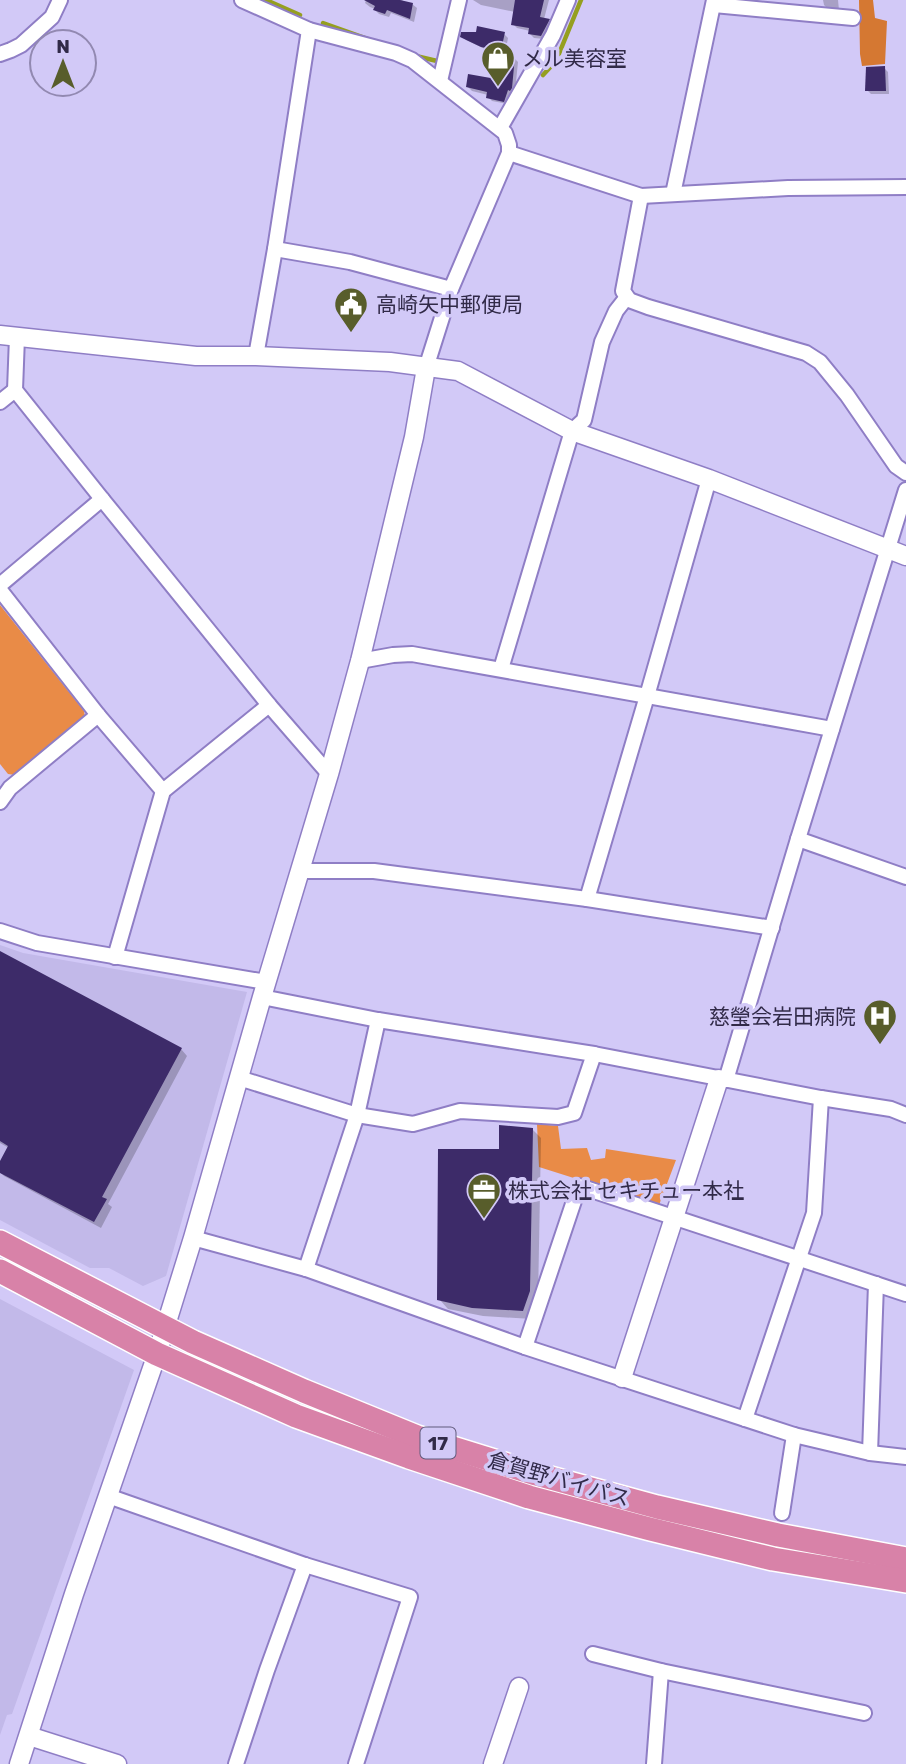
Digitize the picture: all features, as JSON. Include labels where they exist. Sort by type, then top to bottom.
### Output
[{"type":"highway","name":"倉賀野バイパス","points":[[0,1242],[165,1328],[304,1391],[417,1437],[644,1504],[778,1535],[906,1559]]},
{"type":"highway","name":"倉賀野バイパス","points":[[0,1271],[157,1354],[296,1416],[409,1457],[529,1497],[650,1530],[773,1559],[906,1581]]},
{"type":"street","points":[[0,54],[21,45],[52,17],[60,0]]},
{"type":"street","points":[[19,1764],[74,1594],[157,1354],[329,774],[360,661],[414,437],[426,368],[451,289],[509,153],[505,133],[500,128],[412,60],[396,53],[309,30],[242,0]]},
{"type":"street","points":[[440,81],[459,0]]},
{"type":"street","points":[[500,128],[552,35],[568,0]]},
{"type":"street","points":[[673,194],[714,3],[853,18]]},
{"type":"street","points":[[256,356],[309,30]]},
{"type":"street","points":[[509,153],[641,196],[788,188],[906,187]]},
{"type":"street","points":[[641,196],[623,291],[629,300],[806,353],[827,370],[895,466],[906,473]]},
{"type":"street","points":[[275,249],[350,262],[451,289]]},
{"type":"street","points":[[501,669],[572,431],[584,421],[602,342],[615,311],[627,296]]},
{"type":"street","points":[[329,774],[269,705],[15,390],[8,336],[197,356],[390,362],[458,371],[572,431],[709,479],[906,556]]},
{"type":"street","points":[[0,402],[15,390]]},
{"type":"street","points":[[586,899],[709,479]]},
{"type":"street","points":[[622,1378],[772,928],[906,490]]},
{"type":"street","points":[[102,499],[0,587],[98,715],[163,791]]},
{"type":"street","points":[[360,661],[412,654],[832,729]]},
{"type":"street","points":[[115,957],[163,791],[269,705]]},
{"type":"street","points":[[0,802],[10,788],[98,715]]},
{"type":"street","points":[[0,775],[10,788]]},
{"type":"street","points":[[798,839],[906,877]]},
{"type":"street","points":[[300,871],[374,871],[586,899],[772,928]]},
{"type":"street","points":[[0,932],[37,943],[115,957],[264,990],[378,1020],[594,1054],[891,1109],[906,1115]]},
{"type":"street","points":[[306,1269],[358,1115],[378,1020]]},
{"type":"street","points":[[239,1078],[358,1115],[414,1124],[460,1111],[558,1117],[574,1113],[594,1054]]},
{"type":"street","points":[[745,1419],[814,1213],[821,1098]]},
{"type":"street","points":[[525,1347],[579,1186],[906,1294]]},
{"type":"street","points":[[193,1238],[306,1269],[525,1347],[794,1435],[870,1453],[906,1457]]},
{"type":"street","points":[[870,1453],[876,1284]]},
{"type":"street","points":[[782,1513],[794,1435]]},
{"type":"street","points":[[108,1496],[410,1597],[356,1764]]},
{"type":"street","points":[[236,1764],[305,1564]]},
{"type":"street","points":[[593,1654],[661,1671],[864,1713]]},
{"type":"street","points":[[654,1764],[661,1671]]},
{"type":"street","points":[[493,1764],[519,1687]]},
{"type":"street","points":[[29,1736],[117,1764]]},
{"type":"shaded area","points":[[859,0],[873,0],[875,18],[887,21],[885,64],[862,66]]},
{"type":"shaded area","points":[[0,605],[84,711],[85,717],[15,775],[8,774],[0,764]]},
{"type":"shaded area","points":[[0,945],[23,953],[247,992],[166,1276],[143,1286],[109,1268],[90,1268],[0,1220]]},
{"type":"shaded area","points":[[537,1124],[558,1126],[561,1149],[587,1148],[591,1160],[605,1158],[606,1149],[676,1160],[659,1205],[539,1167]]},
{"type":"shaded area","points":[[0,1299],[134,1370],[12,1714],[7,1715],[0,1735]]},
{"type":"building","points":[[364,0],[400,0],[413,3],[410,19],[387,10],[385,14],[373,10],[375,6]]},
{"type":"building","points":[[515,0],[544,0],[540,17],[550,19],[541,36],[528,34],[529,28],[511,25]]},
{"type":"building","points":[[477,26],[505,32],[501,51],[481,47],[460,37],[461,32],[476,32]]},
{"type":"building","name":"メル美容室","points":[[511,55],[515,56],[512,88],[508,90],[504,102],[486,98],[487,92],[466,87],[468,74],[502,80]]},
{"type":"building","points":[[885,66],[886,91],[865,91],[866,67]]},
{"type":"building","points":[[0,951],[182,1048],[102,1197],[107,1199],[94,1222],[0,1173],[0,1161],[8,1146],[0,1141]]},
{"type":"building","name":"株式会社 セキチュー本社","points":[[499,1125],[533,1128],[530,1291],[523,1311],[472,1308],[437,1300],[438,1149],[499,1149]]},
{"type":"waterway","points":[[266,0],[300,15]]},
{"type":"waterway","points":[[543,75],[556,61],[581,0]]},
{"type":"waterway","points":[[323,23],[368,39]]},
{"type":"waterway","points":[[416,56],[437,61]]},
{"type":"place","name":"メル美容室","points":[[498,88]]},
{"type":"place","name":"高崎矢中郵便局","points":[[351,334]]},
{"type":"place","name":"慈瑩会岩田病院","points":[[880,1046]]},
{"type":"place","name":"株式会社 セキチュー本社","points":[[484,1220]]}]
